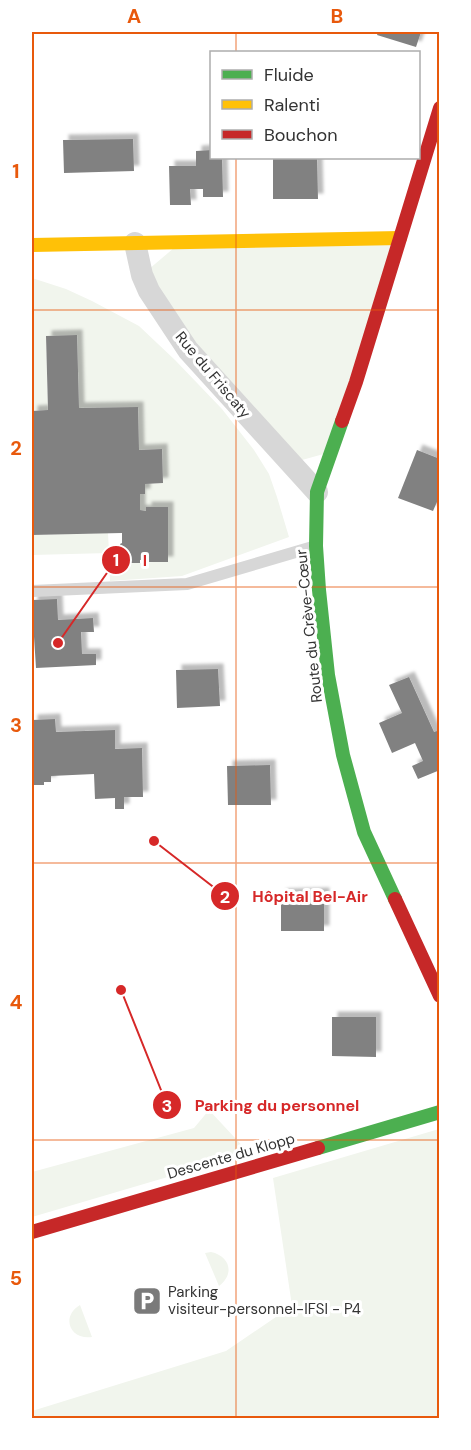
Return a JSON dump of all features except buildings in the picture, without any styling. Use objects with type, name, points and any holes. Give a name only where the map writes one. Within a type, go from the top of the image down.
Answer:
[{"type":"street","name":"Route du Crève-Cœur","points":[[440,108],[356,382],[317,492],[316,546],[328,675],[346,766],[364,832],[440,996]]},
{"type":"street","points":[[32,245],[400,238]]},
{"type":"street","name":"Rue du Friscaty","points":[[135,243],[142,275],[149,291],[188,350],[317,492]]},
{"type":"street","name":"Descente du Klopp","points":[[32,1232],[440,1112]]},
{"type":"lane","points":[[32,591],[187,584],[316,546]]},
{"type":"shaded area","points":[[400,238],[331,452],[291,463],[142,275],[181,242]]},
{"type":"shaded area","points":[[32,278],[66,289],[139,326],[175,360],[222,409],[254,450],[269,474],[289,537],[182,576],[110,581],[109,563],[168,561],[168,507],[147,507],[146,511],[140,510],[140,494],[145,494],[145,484],[163,483],[162,449],[139,450],[138,407],[79,408],[77,335],[46,337],[48,410],[32,411]]},
{"type":"shaded area","points":[[108,533],[109,553],[32,555],[32,535]]},
{"type":"shaded area","points":[[209,1110],[249,1153],[32,1217],[32,1172],[194,1128]]},
{"type":"shaded area","points":[[439,1129],[439,1418],[32,1418],[32,1411],[226,1351],[292,1306],[273,1178]]},
{"type":"shaded area","points":[[211,1252],[223,1257],[228,1266],[227,1276],[219,1286],[205,1253]]},
{"type":"shaded area","points":[[80,1305],[92,1337],[78,1335],[70,1326],[71,1315]]},
{"type":"traffic: fast","points":[[342,421],[317,492],[316,546],[328,675],[343,755],[364,832],[395,899]]},
{"type":"traffic: fast","points":[[318,1148],[440,1112]]},
{"type":"traffic: slow","points":[[32,245],[400,238]]},
{"type":"traffic: jam","points":[[342,421],[440,108]]},
{"type":"traffic: jam","points":[[395,899],[440,996]]},
{"type":"traffic: jam","points":[[32,1232],[318,1148]]},
{"type":"place","name":"I","points":[[58,643]]},
{"type":"place","name":"Hôpital Bel-Air","points":[[154,841]]},
{"type":"place","name":"Parking du personnel","points":[[121,990]]},
{"type":"place","name":"Parking visiteur-personnel-IFSI - P4","points":[[147,1301]]}]
